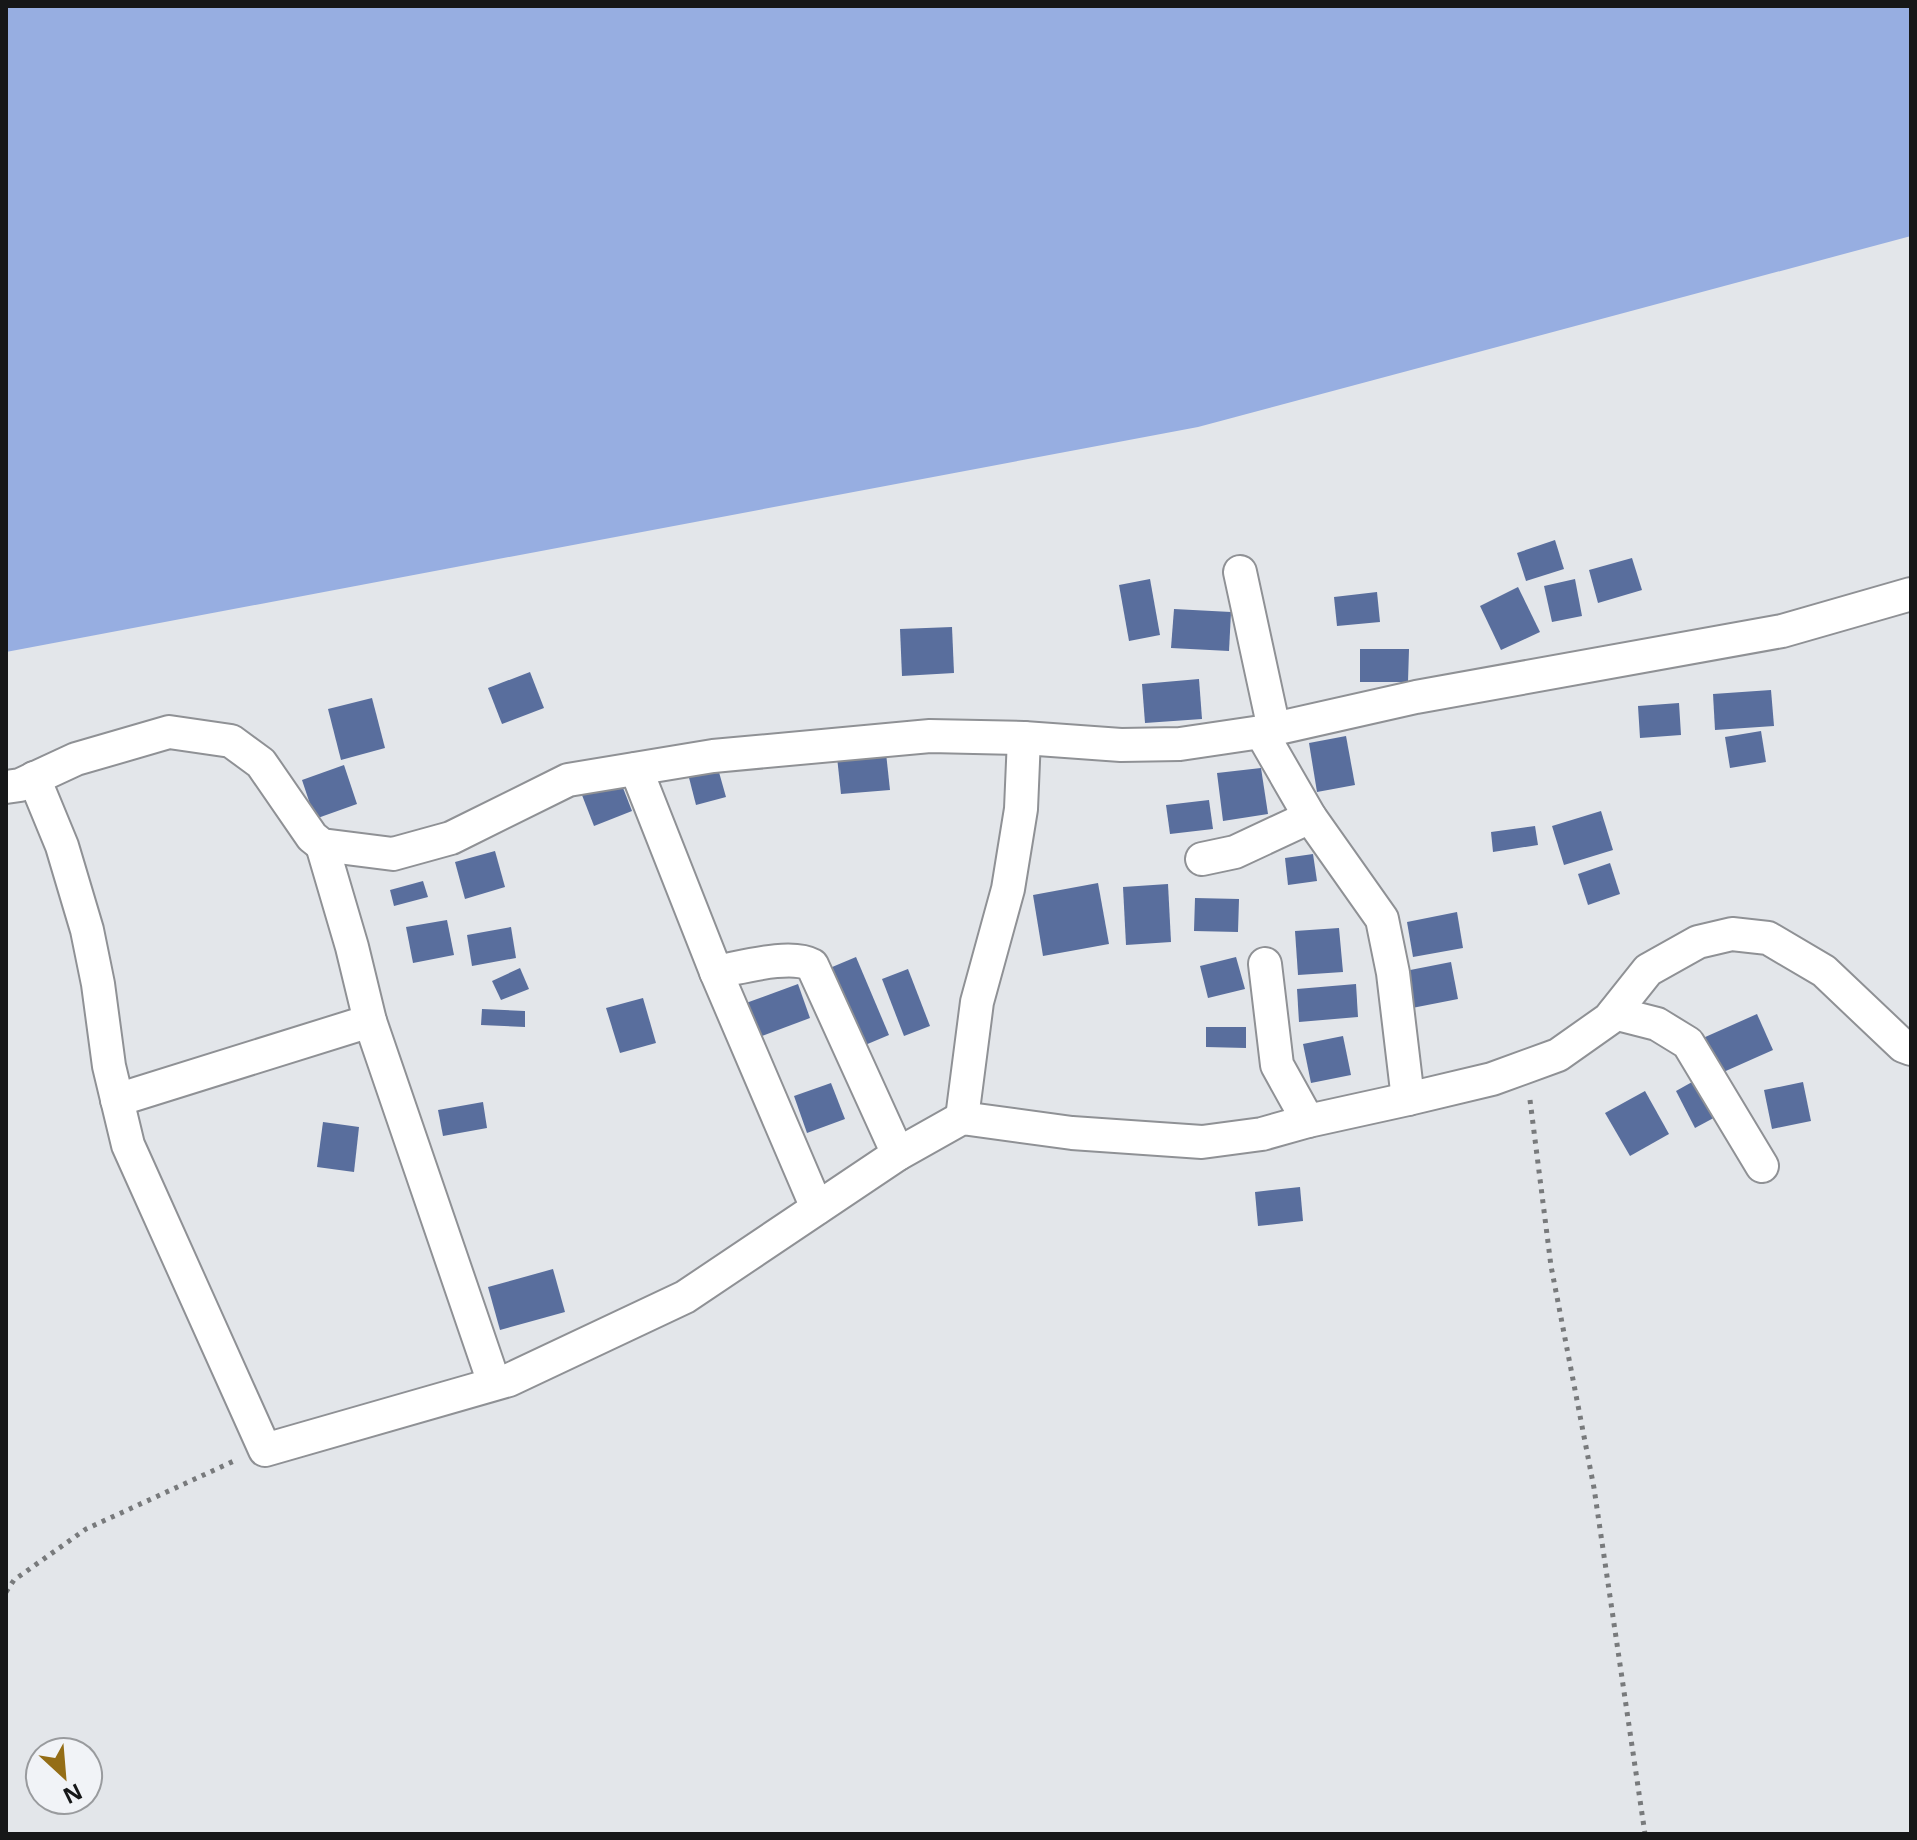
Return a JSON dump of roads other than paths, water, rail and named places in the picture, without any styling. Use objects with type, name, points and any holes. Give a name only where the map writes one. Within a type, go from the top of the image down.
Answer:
[{"type":"street","points":[[1240,572],[1268,730],[1310,817],[1382,919],[1393,973],[1408,1099]]},
{"type":"street","points":[[1900,596],[1782,631],[1416,697],[1268,730],[1166,744],[1121,745],[1024,738],[930,736],[713,756],[568,780],[516,808],[428,846],[393,854],[322,845],[312,837],[261,763],[231,741],[169,732],[76,759],[20,782],[62,846],[87,930],[109,1066],[128,1145],[265,1450],[522,1374],[685,1297],[898,1154],[962,1118],[1072,1133],[1202,1142],[1262,1134],[1492,1079],[1558,1055],[1609,1019],[1648,970],[1698,942],[1732,934],[1768,938],[1824,971],[1903,1046],[1911,1049]]},
{"type":"street","points":[[962,1118],[977,1002],[1008,889],[1021,809],[1024,738]]},
{"type":"street","points":[[636,769],[716,972],[817,1208]]},
{"type":"street","points":[[1202,859],[1235,852],[1310,817]]},
{"type":"street","points":[[322,845],[370,1021],[494,1383]]},
{"type":"street","points":[[716,972],[778,962],[805,961],[812,965],[898,1154]]},
{"type":"street","points":[[1265,964],[1277,1065],[1308,1121]]},
{"type":"street","points":[[1614,1013],[1657,1024],[1688,1043],[1762,1166]]},
{"type":"street","points":[[117,1100],[370,1021]]},
{"type":"water","points":[[6,6],[1911,6],[1911,236],[1198,427],[6,652]]}]
